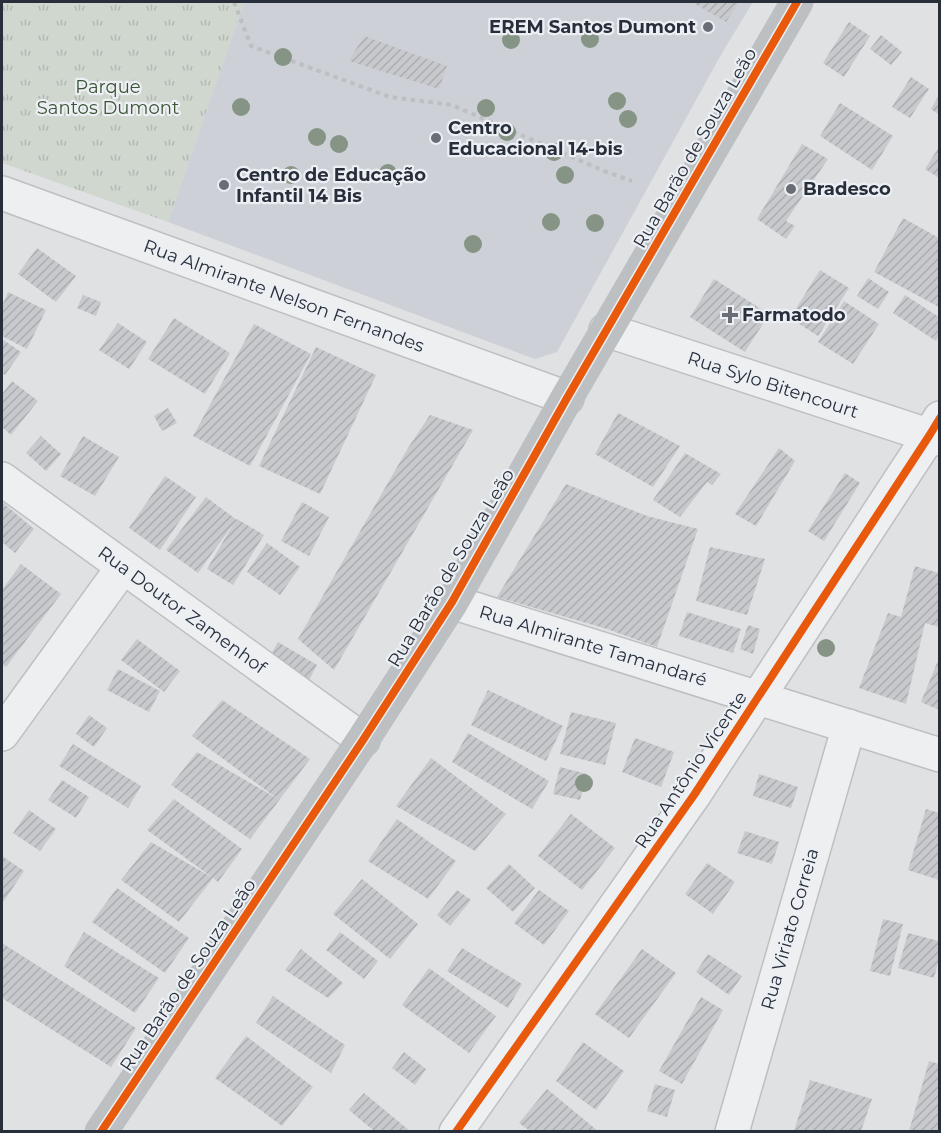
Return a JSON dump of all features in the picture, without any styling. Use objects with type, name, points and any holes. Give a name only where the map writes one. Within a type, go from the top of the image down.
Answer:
[{"type":"main road","name":"Rua Barão de Souza Leão","points":[[101,1131],[363,740],[452,602],[606,330],[797,2]]},
{"type":"street","name":"Rua Almirante Nelson Fernandes","points":[[2,193],[567,398]]},
{"type":"street","name":"Rua Sylo Bitencourt","points":[[606,330],[936,431]]},
{"type":"street","name":"Rua Antônio Vicente","points":[[456,1131],[694,795],[936,431]]},
{"type":"street","name":"Rua Doutor Zamenhof","points":[[2,479],[363,740]]},
{"type":"street","points":[[2,734],[123,567]]},
{"type":"street","name":"Rua Almirante Tamandaré","points":[[452,602],[939,755]]},
{"type":"street","name":"Rua Viriato Correia","points":[[732,1131],[849,726]]},
{"type":"path","points":[[234,2],[251,46],[390,98],[452,105],[632,181]]},
{"type":"shaded area","name":"Centro Educacional 14-bis","points":[[244,2],[753,2],[722,53],[557,352],[535,359],[168,222]]},
{"type":"green space","name":"Parque Santos Dumont","points":[[2,2],[244,2],[168,222],[2,163]]},
{"type":"building","points":[[696,2],[739,2],[726,22],[695,4]]},
{"type":"building","points":[[849,22],[870,36],[844,77],[823,63]]},
{"type":"building","points":[[881,35],[902,52],[891,65],[870,49]]},
{"type":"building","points":[[364,36],[447,66],[439,89],[349,61]]},
{"type":"building","points":[[911,77],[929,89],[910,118],[892,107]]},
{"type":"building","points":[[939,95],[939,115],[931,109]]},
{"type":"building","points":[[840,103],[893,136],[872,170],[820,136]]},
{"type":"building","name":"Bradesco","points":[[802,144],[828,159],[786,221],[795,226],[786,239],[757,219]]},
{"type":"building","points":[[939,147],[939,178],[925,169]]},
{"type":"building","points":[[903,218],[939,238],[939,307],[874,272]]},
{"type":"building","points":[[37,248],[76,276],[56,302],[18,274]]},
{"type":"building","points":[[820,270],[849,288],[818,336],[790,318]]},
{"type":"building","points":[[868,278],[889,292],[878,309],[857,296]]},
{"type":"building","name":"Farmatodo","points":[[714,279],[769,314],[745,352],[690,317]]},
{"type":"building","points":[[8,292],[46,310],[27,349],[2,336],[2,306]]},
{"type":"building","points":[[83,295],[101,302],[96,316],[77,308]]},
{"type":"building","points":[[905,295],[939,317],[939,336],[936,341],[893,313]]},
{"type":"building","points":[[844,301],[879,324],[853,364],[818,342]]},
{"type":"building","points":[[174,318],[230,353],[205,394],[148,359]]},
{"type":"building","points":[[118,323],[147,342],[129,369],[99,350]]},
{"type":"building","points":[[254,324],[311,354],[250,466],[193,436]]},
{"type":"building","points":[[2,339],[21,352],[5,375],[2,373]]},
{"type":"building","points":[[316,347],[376,375],[320,494],[259,466]]},
{"type":"building","points":[[12,381],[38,401],[11,435],[2,427],[2,394]]},
{"type":"building","points":[[168,408],[177,423],[162,431],[154,416]]},
{"type":"building","points":[[618,413],[680,446],[653,487],[595,454]]},
{"type":"building","points":[[430,415],[473,430],[334,670],[298,639],[408,448]]},
{"type":"building","points":[[41,436],[61,454],[46,471],[26,453]]},
{"type":"building","points":[[83,436],[119,457],[95,496],[60,476]]},
{"type":"building","points":[[779,448],[795,461],[756,526],[735,514]]},
{"type":"building","points":[[685,453],[721,474],[712,485],[707,482],[680,517],[653,500]]},
{"type":"building","points":[[845,473],[860,483],[824,541],[808,531]]},
{"type":"building","points":[[165,476],[196,497],[160,550],[129,528]]},
{"type":"building","points":[[566,484],[647,516],[698,529],[657,647],[607,629],[497,597]]},
{"type":"building","points":[[206,497],[237,520],[264,535],[233,585],[207,569],[234,523],[198,573],[166,550]]},
{"type":"building","points":[[2,502],[34,529],[15,553],[2,542]]},
{"type":"building","points":[[302,502],[329,517],[309,556],[281,541]]},
{"type":"building","points":[[267,543],[300,567],[280,595],[247,572]]},
{"type":"building","points":[[710,547],[765,559],[747,615],[696,601]]},
{"type":"building","points":[[21,564],[61,594],[6,667],[2,664],[2,590]]},
{"type":"building","points":[[915,566],[939,573],[939,627],[925,623],[906,704],[859,688],[888,613],[901,617]]},
{"type":"building","points":[[687,612],[741,629],[733,653],[679,636]]},
{"type":"building","points":[[748,625],[760,629],[753,654],[740,649]]},
{"type":"building","points":[[137,639],[180,671],[164,692],[121,660]]},
{"type":"building","points":[[278,642],[317,665],[307,684],[267,661]]},
{"type":"building","points":[[939,658],[939,710],[921,702]]},
{"type":"building","points":[[118,669],[160,691],[149,712],[107,690]]},
{"type":"building","points":[[488,690],[563,726],[546,761],[471,725]]},
{"type":"building","points":[[222,700],[310,759],[250,839],[171,785],[197,752],[278,799],[192,736]]},
{"type":"building","points":[[571,712],[616,723],[605,765],[560,754]]},
{"type":"building","points":[[89,715],[107,728],[94,747],[76,734]]},
{"type":"building","points":[[468,733],[549,781],[532,809],[452,762]]},
{"type":"building","points":[[635,738],[674,752],[661,787],[622,772]]},
{"type":"building","points":[[73,744],[141,786],[128,808],[59,766]]},
{"type":"building","points":[[431,758],[506,814],[475,851],[396,806]]},
{"type":"building","points":[[560,767],[587,774],[580,800],[553,794]]},
{"type":"building","points":[[759,774],[798,787],[791,808],[753,796]]},
{"type":"building","points":[[62,780],[89,797],[76,818],[48,800]]},
{"type":"building","points":[[174,799],[242,849],[218,882],[147,830]]},
{"type":"building","points":[[926,809],[939,813],[939,880],[908,870]]},
{"type":"building","points":[[29,810],[56,829],[40,851],[13,833]]},
{"type":"building","points":[[571,814],[615,848],[582,890],[538,856]]},
{"type":"building","points":[[397,819],[456,861],[428,899],[368,861]]},
{"type":"building","points":[[745,831],[779,842],[772,864],[737,853]]},
{"type":"building","points":[[151,842],[213,878],[179,922],[121,880]]},
{"type":"building","points":[[2,856],[24,871],[2,904]]},
{"type":"building","points":[[707,863],[735,882],[713,914],[685,894]]},
{"type":"building","points":[[509,864],[535,888],[513,912],[486,888]]},
{"type":"building","points":[[362,879],[418,924],[390,959],[333,914]]},
{"type":"building","points":[[117,888],[189,938],[165,973],[92,922]]},
{"type":"building","points":[[457,890],[471,900],[450,926],[437,915]]},
{"type":"building","points":[[539,890],[569,911],[544,945],[514,923]]},
{"type":"building","points":[[883,919],[903,924],[890,976],[870,971]]},
{"type":"building","points":[[84,932],[159,978],[135,1013],[64,966]]},
{"type":"building","points":[[340,932],[378,961],[364,979],[326,950]]},
{"type":"building","points":[[908,933],[939,941],[939,959],[934,978],[898,968]]},
{"type":"building","points":[[2,943],[136,1028],[111,1067],[2,998]]},
{"type":"building","points":[[462,948],[522,984],[508,1008],[447,971]]},
{"type":"building","points":[[301,949],[343,983],[328,998],[285,970]]},
{"type":"building","points":[[642,949],[676,973],[629,1038],[595,1014]]},
{"type":"building","points":[[708,954],[742,976],[729,995],[696,972]]},
{"type":"building","points":[[429,968],[496,1016],[469,1053],[402,1005]]},
{"type":"building","points":[[273,996],[345,1045],[331,1073],[256,1023]]},
{"type":"building","points":[[701,997],[723,1010],[682,1084],[659,1071]]},
{"type":"building","points":[[246,1036],[313,1087],[282,1126],[215,1078]]},
{"type":"building","points":[[583,1042],[624,1071],[596,1110],[556,1081]]},
{"type":"building","points":[[404,1052],[426,1069],[415,1085],[392,1068]]},
{"type":"building","points":[[929,1061],[939,1064],[939,1131],[909,1131]]},
{"type":"building","points":[[810,1080],[872,1099],[861,1131],[794,1131]]},
{"type":"building","points":[[655,1084],[675,1090],[667,1117],[647,1111]]},
{"type":"building","points":[[547,1089],[598,1131],[530,1131],[519,1123]]},
{"type":"building","points":[[364,1093],[410,1131],[374,1131],[349,1110]]},
{"type":"cycle path","points":[[101,1132],[363,740],[452,602],[567,398],[797,2]]},
{"type":"cycle path","points":[[456,1132],[694,795],[940,418]]},
{"type":"place","name":"EREM Santos Dumont","points":[[708,27]]},
{"type":"place","name":"Centro Educacional 14-bis","points":[[436,138]]},
{"type":"place","name":"Centro de Educação Infantil 14 Bis","points":[[224,185]]},
{"type":"place","name":"Bradesco","points":[[791,189]]},
{"type":"place","name":"Farmatodo","points":[[730,315]]}]
